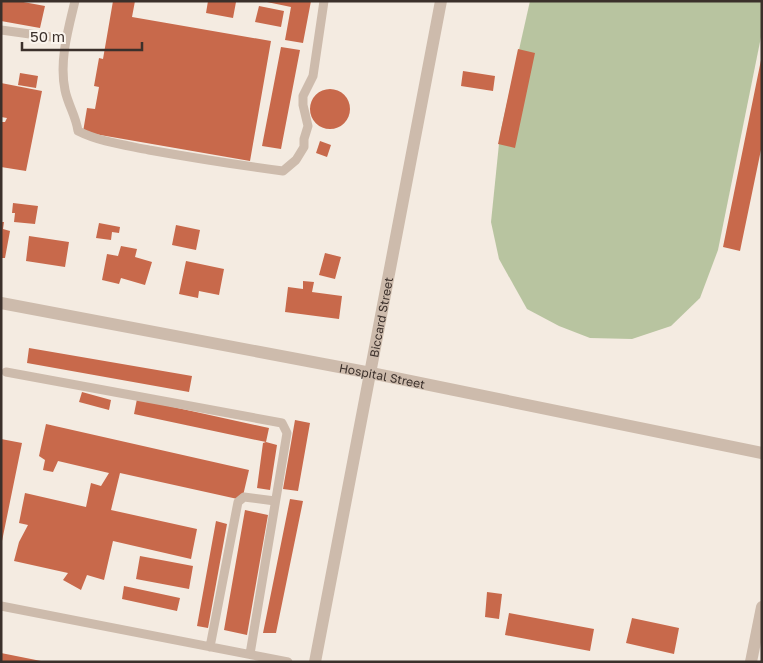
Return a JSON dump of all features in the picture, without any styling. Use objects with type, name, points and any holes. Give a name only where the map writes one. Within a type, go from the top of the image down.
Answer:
[{"type":"street","name":"Biccard Street","points":[[315,662],[441,1]]},
{"type":"street","name":"Hospital Street","points":[[1,303],[371,374],[762,453]]},
{"type":"street","points":[[751,662],[762,607]]},
{"type":"lane","points":[[76,1],[66,39],[63,71],[65,91],[76,118],[78,131],[90,137],[108,142],[204,160],[283,171],[296,160],[304,147],[308,126],[303,96],[313,76],[324,1]]},
{"type":"lane","points":[[1,30],[66,39]]},
{"type":"lane","points":[[6,372],[282,423],[287,433],[250,654]]},
{"type":"lane","points":[[210,646],[238,502],[244,497],[276,501]]},
{"type":"lane","points":[[1,606],[288,662]]},
{"type":"green space","points":[[530,1],[762,1],[762,32],[718,250],[700,298],[671,326],[632,339],[590,338],[559,326],[527,309],[499,259],[491,222],[500,134]]},
{"type":"building","points":[[1,1],[18,1],[45,6],[40,28],[1,21]]},
{"type":"building","points":[[113,1],[135,1],[132,17],[271,41],[250,161],[83,132],[87,108],[95,109],[99,87],[94,86],[99,58],[103,59]]},
{"type":"building","points":[[208,1],[236,2],[233,18],[206,13]]},
{"type":"building","points":[[262,1],[311,1],[303,43],[285,40],[291,7]]},
{"type":"building","points":[[259,6],[284,11],[281,27],[255,22]]},
{"type":"building","points":[[281,47],[300,50],[281,149],[262,146]]},
{"type":"building","points":[[518,49],[535,53],[515,148],[498,144]]},
{"type":"building","points":[[761,60],[762,145],[740,251],[723,247]]},
{"type":"building","points":[[463,71],[495,76],[493,91],[461,86]]},
{"type":"building","points":[[20,73],[38,76],[36,88],[18,85]]},
{"type":"building","points":[[1,83],[42,91],[26,171],[1,167],[1,122],[5,122],[7,118],[1,117]]},
{"type":"building","points":[[330,89],[344,95],[350,109],[344,123],[330,129],[316,123],[310,109],[316,95]]},
{"type":"building","points":[[320,141],[331,145],[327,157],[316,153]]},
{"type":"building","points":[[13,203],[38,206],[35,224],[14,222],[15,213],[12,213]]},
{"type":"building","points":[[1,222],[4,222],[3,229],[10,231],[5,258],[1,258]]},
{"type":"building","points":[[99,223],[120,227],[119,233],[112,232],[111,240],[96,238]]},
{"type":"building","points":[[176,225],[200,230],[196,250],[172,245]]},
{"type":"building","points":[[29,236],[69,242],[65,267],[26,261]]},
{"type":"building","points":[[121,246],[137,249],[135,257],[152,262],[145,285],[121,278],[119,284],[102,280],[107,254],[118,256]]},
{"type":"building","points":[[325,253],[341,257],[335,279],[319,275]]},
{"type":"building","points":[[186,261],[224,269],[219,295],[199,291],[198,298],[179,294]]},
{"type":"building","points":[[303,281],[314,282],[312,292],[342,296],[339,319],[285,312],[288,287],[303,289]]},
{"type":"building","points":[[29,348],[192,376],[189,392],[27,363]]},
{"type":"building","points":[[82,392],[111,400],[109,410],[79,402]]},
{"type":"building","points":[[137,399],[269,428],[266,442],[134,414]]},
{"type":"building","points":[[295,420],[310,423],[298,491],[283,489]]},
{"type":"building","points":[[46,424],[249,470],[242,500],[120,473],[111,510],[197,529],[191,559],[113,541],[104,580],[87,575],[81,590],[63,580],[68,573],[14,561],[19,542],[28,525],[19,523],[25,493],[86,507],[91,483],[101,486],[109,473],[58,461],[53,472],[43,470],[45,460],[39,456]]},
{"type":"building","points":[[1,439],[22,443],[2,541],[1,541]]},
{"type":"building","points":[[263,443],[277,445],[270,490],[257,488]]},
{"type":"building","points":[[290,499],[303,501],[276,633],[263,633]]},
{"type":"building","points":[[245,510],[268,515],[247,635],[224,630]]},
{"type":"building","points":[[216,521],[227,524],[208,628],[197,626]]},
{"type":"building","points":[[140,556],[193,566],[189,589],[136,579]]},
{"type":"building","points":[[124,586],[180,598],[177,611],[122,599]]},
{"type":"building","points":[[487,592],[502,594],[499,619],[485,617]]},
{"type":"building","points":[[509,613],[594,629],[590,651],[505,635]]},
{"type":"building","points":[[632,618],[679,628],[674,654],[626,643]]},
{"type":"building","points":[[1,653],[41,661],[41,662],[1,662]]}]
